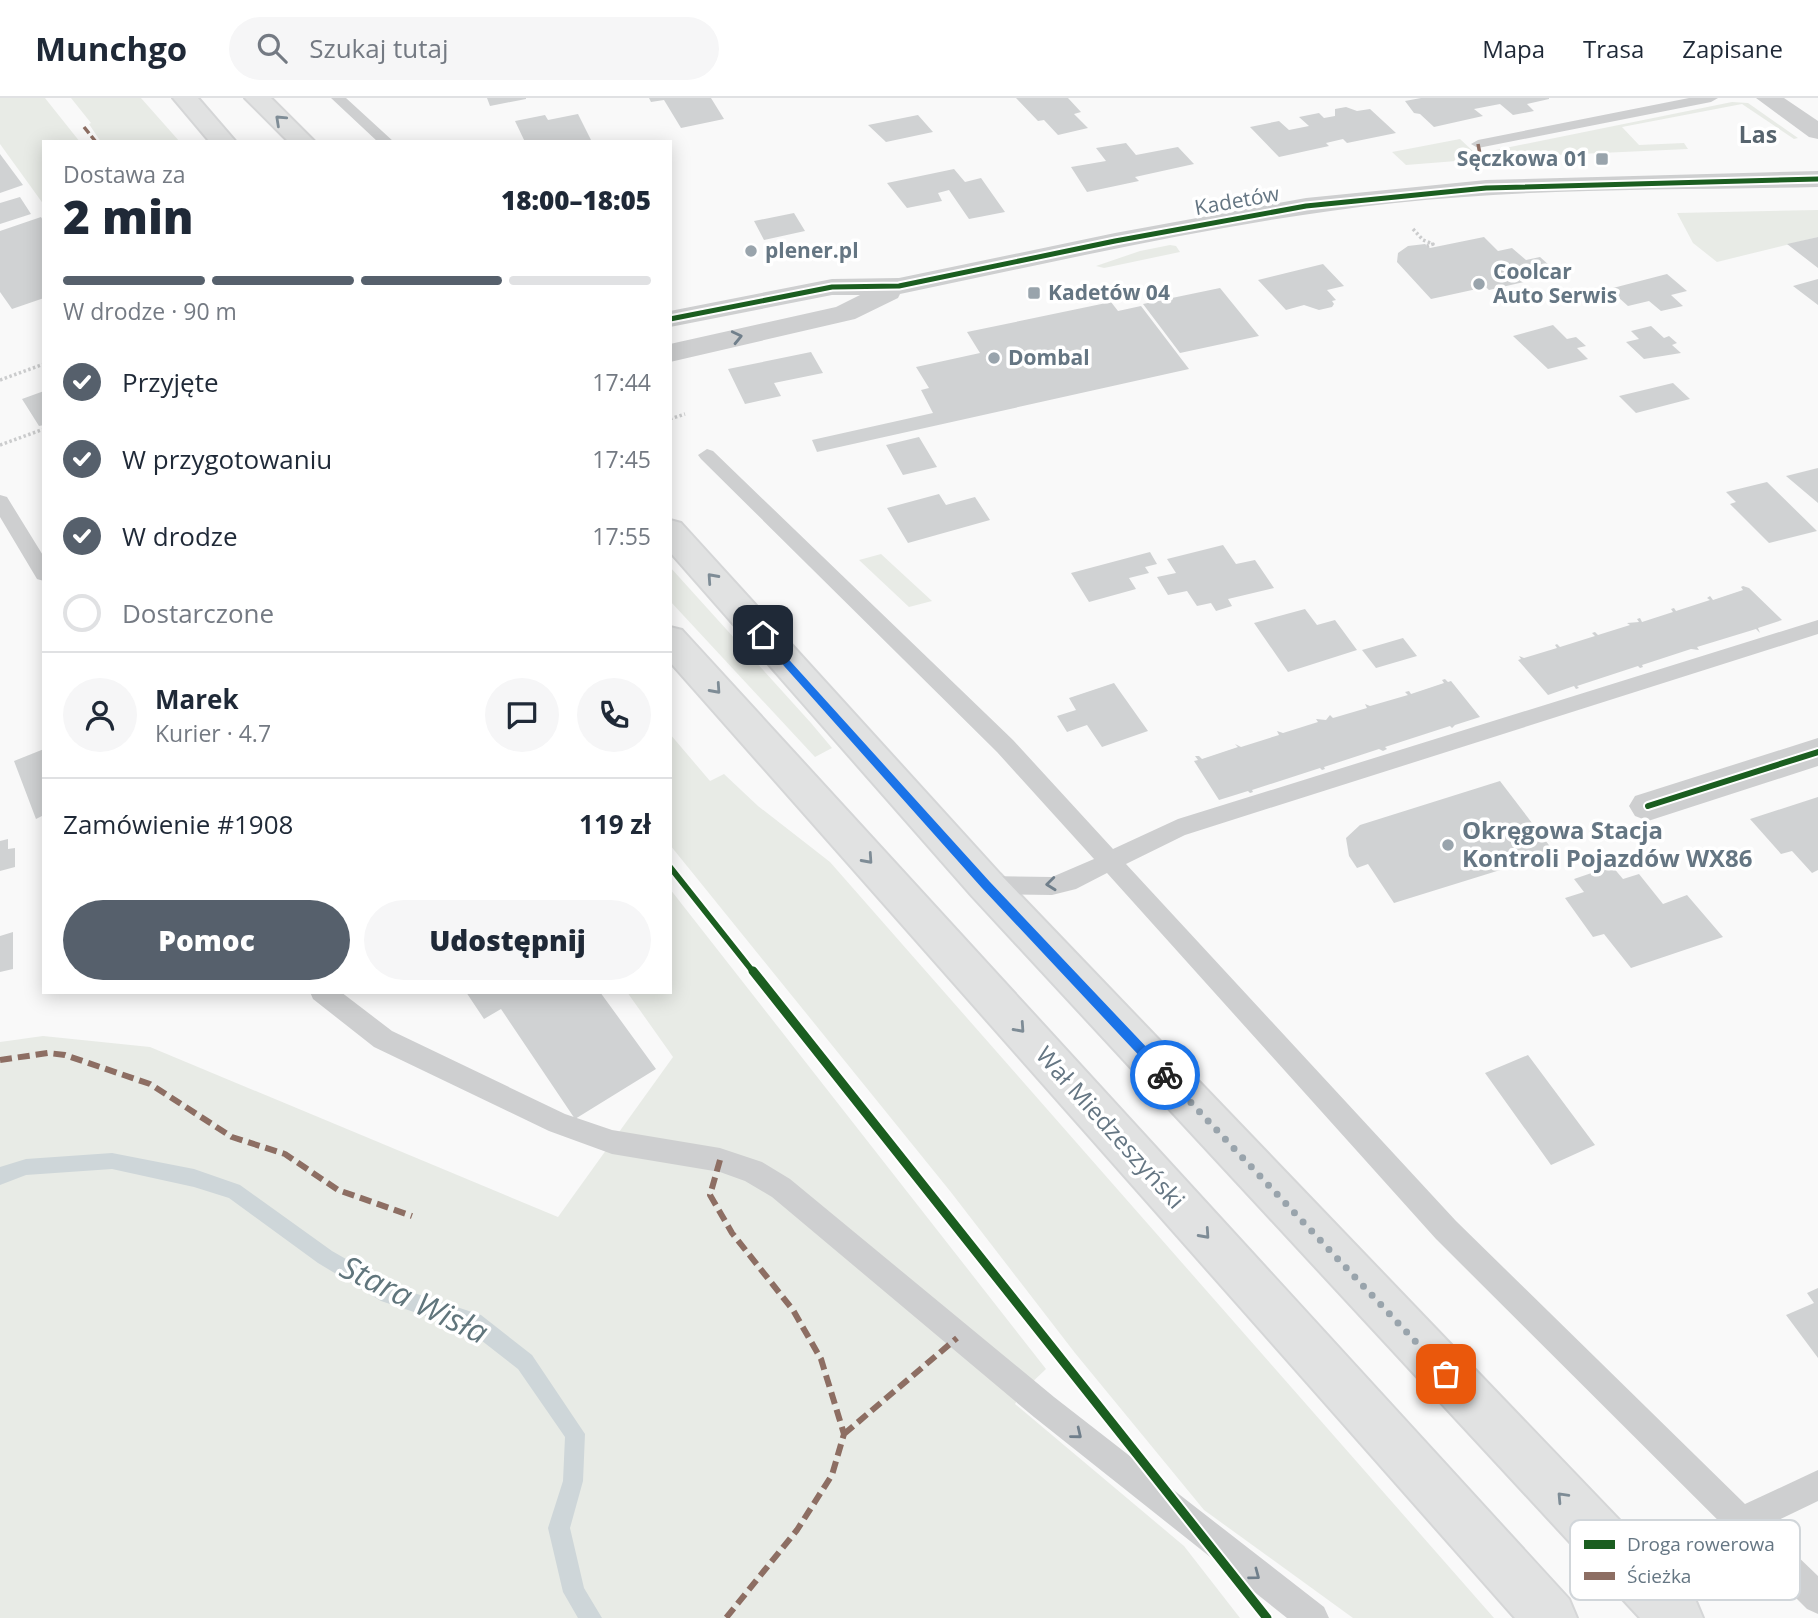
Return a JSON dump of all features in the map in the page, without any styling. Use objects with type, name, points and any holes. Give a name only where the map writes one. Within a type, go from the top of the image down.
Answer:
[{"type":"main road","points":[[185,98],[222,140]]},
{"type":"main road","points":[[257,98],[301,140]]},
{"type":"main road","points":[[672,533],[986,885],[1584,1520]]},
{"type":"main road","name":"Wał Miedzeszyński","points":[[672,641],[1550,1618]]},
{"type":"main road","points":[[1659,1600],[1676,1618]]},
{"type":"street","points":[[1768,98],[1818,132]]},
{"type":"street","name":"Kadetów","points":[[672,319],[832,287],[900,286],[1115,241],[1306,206],[1486,188],[1818,179]]},
{"type":"street","name":"Kadetów","points":[[672,353],[845,313],[900,286]]},
{"type":"street","points":[[1648,806],[1818,752]]},
{"type":"lane","points":[[338,98],[385,140]]},
{"type":"lane","points":[[1478,145],[1711,98]]},
{"type":"lane","points":[[707,455],[1005,746],[1446,1230],[1739,1520]]},
{"type":"lane","points":[[0,501],[42,571]]},
{"type":"lane","points":[[986,885],[1052,886],[1079,878],[1178,828],[1818,627]]},
{"type":"lane","points":[[325,994],[383,1039],[558,1123],[612,1142],[720,1160],[753,1171],[781,1188],[1023,1391],[1199,1532],[1313,1618]]},
{"type":"lane","points":[[1745,1520],[1818,1485]]},
{"type":"lane","points":[[1800,1580],[1818,1598]]},
{"type":"path","points":[[1413,228],[1423,240],[1433,244],[1427,246]]},
{"type":"path","points":[[0,380],[42,365]]},
{"type":"path","points":[[672,418],[685,414]]},
{"type":"path","points":[[0,445],[42,430]]},
{"type":"shaded area","points":[[0,98],[45,98],[78,140],[42,140],[42,202],[0,144]]},
{"type":"shaded area","points":[[71,98],[141,98],[178,140],[100,140],[89,124],[91,123]]},
{"type":"shaded area","points":[[1732,102],[1748,103],[1798,138],[1794,139],[1742,104],[1622,127],[1639,145],[1684,143],[1688,149],[1406,165],[1392,152],[1460,139],[1476,154]]},
{"type":"shaded area","points":[[1818,210],[1818,237],[1717,262],[1693,243],[1677,213]]},
{"type":"shaded area","points":[[1176,246],[1180,252],[1104,268],[1096,266],[1140,251]]},
{"type":"shaded area","points":[[881,554],[932,601],[909,607],[859,560]]},
{"type":"shaded area","points":[[672,569],[832,748],[815,757],[672,603]]},
{"type":"shaded area","points":[[672,736],[710,781],[724,774],[758,806],[830,862],[1494,1618],[1353,1618],[1204,1510],[1075,1353],[950,1191],[672,847]]},
{"type":"shaded area","points":[[672,892],[1046,1369],[1023,1391],[1015,1404],[1184,1546],[1240,1618],[0,1618],[0,1042],[43,1036],[150,1047],[558,1217],[673,1057],[628,994],[672,994]]},
{"type":"building","points":[[487,98],[526,98],[526,99],[490,106]]},
{"type":"building","points":[[649,98],[711,98],[724,119],[681,128],[664,100],[651,102]]},
{"type":"building","points":[[1016,98],[1068,98],[1081,112],[1074,114],[1088,128],[1058,135],[1044,120],[1038,121]]},
{"type":"building","points":[[1421,98],[1549,99],[1527,104],[1534,111],[1513,115],[1500,104],[1474,109],[1483,116],[1434,127],[1420,114],[1414,113],[1405,101]]},
{"type":"building","points":[[1346,107],[1357,111],[1370,109],[1396,133],[1347,143],[1343,139],[1326,143],[1329,146],[1279,157],[1250,127],[1279,121],[1289,130],[1309,126],[1299,117],[1319,113],[1324,118],[1335,116],[1335,109]]},
{"type":"building","points":[[578,114],[591,140],[524,140],[515,121],[545,115],[548,120]]},
{"type":"building","points":[[918,115],[933,132],[886,142],[868,125]]},
{"type":"building","points":[[1126,143],[1136,155],[1178,147],[1194,164],[1135,177],[1139,181],[1087,192],[1071,167],[1106,161],[1096,148]]},
{"type":"building","points":[[0,154],[23,185],[0,193]]},
{"type":"building","points":[[954,169],[965,182],[981,178],[1005,212],[969,219],[949,190],[938,193],[942,201],[907,208],[887,183]]},
{"type":"building","points":[[20,197],[31,214],[0,224],[0,203]]},
{"type":"building","points":[[794,213],[805,231],[764,240],[754,221]]},
{"type":"building","points":[[41,217],[42,299],[12,309],[0,292],[0,231]]},
{"type":"building","points":[[1484,237],[1498,251],[1512,248],[1526,260],[1540,257],[1559,274],[1489,290],[1486,287],[1431,299],[1397,262],[1398,253],[1408,246],[1425,244],[1430,248]]},
{"type":"building","points":[[1818,237],[1818,268],[1787,244]]},
{"type":"building","points":[[1323,264],[1344,286],[1327,290],[1336,300],[1332,301],[1332,307],[1319,310],[1304,305],[1286,310],[1258,280]]},
{"type":"building","points":[[1667,274],[1687,291],[1671,295],[1683,306],[1661,311],[1649,301],[1628,306],[1609,289]]},
{"type":"building","points":[[1818,279],[1818,305],[1793,286]]},
{"type":"building","points":[[1220,288],[1259,336],[1180,353],[1143,304]]},
{"type":"building","points":[[1111,302],[1118,311],[1141,306],[1189,369],[817,452],[812,440],[933,413],[921,390],[929,388],[916,367],[980,353],[967,332]]},
{"type":"building","points":[[1553,325],[1567,339],[1576,337],[1586,346],[1577,348],[1588,359],[1548,369],[1513,336]]},
{"type":"building","points":[[1651,326],[1664,338],[1669,336],[1677,343],[1672,345],[1681,353],[1644,359],[1626,342],[1639,339],[1631,331]]},
{"type":"building","points":[[811,352],[823,373],[774,383],[781,396],[745,404],[728,369]]},
{"type":"building","points":[[1673,383],[1690,399],[1636,413],[1619,396]]},
{"type":"building","points":[[42,392],[42,425],[39,426],[22,399]]},
{"type":"building","points":[[919,437],[937,467],[903,475],[886,445]]},
{"type":"building","points":[[1818,468],[1818,503],[1786,476]]},
{"type":"building","points":[[1767,482],[1817,531],[1769,543],[1730,504],[1736,502],[1726,492]]},
{"type":"building","points":[[939,494],[946,505],[975,497],[990,520],[908,543],[887,508]]},
{"type":"building","points":[[1223,545],[1236,564],[1255,560],[1274,588],[1228,599],[1232,606],[1216,611],[1211,603],[1197,606],[1187,591],[1168,595],[1157,577],[1176,573],[1167,559]]},
{"type":"building","points":[[1150,552],[1157,564],[1145,567],[1149,573],[1129,578],[1136,589],[1089,602],[1071,573]]},
{"type":"building","points":[[1743,586],[1749,588],[1782,620],[1758,628],[1760,633],[1756,629],[1697,647],[1699,650],[1691,649],[1642,665],[1640,668],[1638,666],[1577,686],[1579,688],[1576,689],[1574,686],[1548,695],[1518,660],[1521,659],[1519,656],[1524,658],[1557,648],[1557,644],[1560,647],[1595,636],[1592,633],[1595,632],[1598,635],[1630,625],[1627,623],[1639,622],[1637,619],[1640,618],[1642,622],[1673,612],[1671,609],[1674,608],[1676,611],[1710,600],[1707,598],[1710,596],[1713,600],[1743,590]]},
{"type":"building","points":[[1305,609],[1317,625],[1335,620],[1357,650],[1288,672],[1254,623]]},
{"type":"building","points":[[1403,638],[1417,656],[1376,668],[1362,650]]},
{"type":"building","points":[[1442,680],[1451,681],[1480,717],[1385,747],[1387,749],[1383,751],[1379,749],[1324,767],[1322,770],[1320,768],[1252,790],[1250,793],[1248,791],[1219,800],[1194,761],[1198,760],[1195,756],[1202,759],[1238,747],[1235,744],[1241,747],[1279,735],[1277,731],[1283,733],[1318,722],[1316,719],[1326,720],[1330,715],[1333,718],[1367,708],[1365,704],[1370,706],[1408,695],[1405,692],[1409,691],[1411,694],[1444,683]]},
{"type":"building","points":[[1114,683],[1148,731],[1102,747],[1087,725],[1067,732],[1057,716],[1076,710],[1069,698]]},
{"type":"building","points":[[42,750],[42,816],[36,819],[14,761]]},
{"type":"building","name":"Okręgowa Stacja Kontroli Pojazdów WX86","points":[[1500,781],[1555,853],[1394,903],[1368,864],[1357,868],[1349,856],[1346,838],[1360,825]]},
{"type":"building","points":[[1818,797],[1818,870],[1812,873],[1792,851],[1781,854],[1750,819]]},
{"type":"building","points":[[8,839],[8,849],[15,848],[15,867],[0,871],[0,841]]},
{"type":"building","points":[[1612,866],[1623,879],[1639,874],[1663,904],[1687,895],[1723,937],[1631,968],[1604,934],[1593,937],[1565,898],[1584,892],[1574,879]]},
{"type":"building","points":[[13,932],[13,969],[0,972],[0,936]]},
{"type":"building","points":[[467,994],[601,994],[656,1069],[575,1119],[501,1009],[484,1019]]},
{"type":"building","points":[[1528,1055],[1595,1145],[1551,1165],[1485,1073]]},
{"type":"building","points":[[1818,1288],[1818,1358],[1786,1315],[1814,1303],[1807,1293]]},
{"type":"waterway","name":"Stara Wisła","points":[[0,1176],[26,1167],[112,1161],[194,1178],[234,1191],[325,1257],[388,1294],[474,1322],[525,1362],[575,1434],[573,1481],[559,1528],[574,1592],[591,1618]]},
{"type":"marked path","points":[[84,127],[94,140]]},
{"type":"marked path","points":[[1478,144],[1482,164]]},
{"type":"marked path","points":[[0,1060],[48,1053],[65,1055],[150,1084],[232,1137],[285,1154],[338,1190],[412,1216]]},
{"type":"marked path","points":[[720,1160],[710,1195],[732,1233],[793,1310],[821,1359],[844,1434],[832,1475],[797,1530],[726,1618]]},
{"type":"marked path","points":[[844,1434],[957,1338]]},
{"type":"cycle path","points":[[672,319],[832,287],[899,286],[1115,241],[1306,206],[1486,188],[1818,179]]},
{"type":"cycle path","points":[[1648,806],[1818,752]]},
{"type":"cycle path","points":[[672,870],[1267,1618]]},
{"type":"way so far","points":[[1165,1075],[1446,1374]]},
{"type":"place","name":"Sęczkowa 01","points":[[1602,159]]},
{"type":"place","name":"plener.pl","points":[[751,251]]},
{"type":"place","name":"Coolcar Auto Serwis","points":[[1479,284]]},
{"type":"place","name":"Kadetów 04","points":[[1034,293]]},
{"type":"place","name":"Dombal","points":[[994,358]]},
{"type":"place","name":"Okręgowa Stacja Kontroli Pojazdów WX86","points":[[1448,845]]},
{"type":"district","name":"Las","points":[[1758,135]]},
{"type":"route","points":[[763,635],[986,885],[1165,1075]]}]
